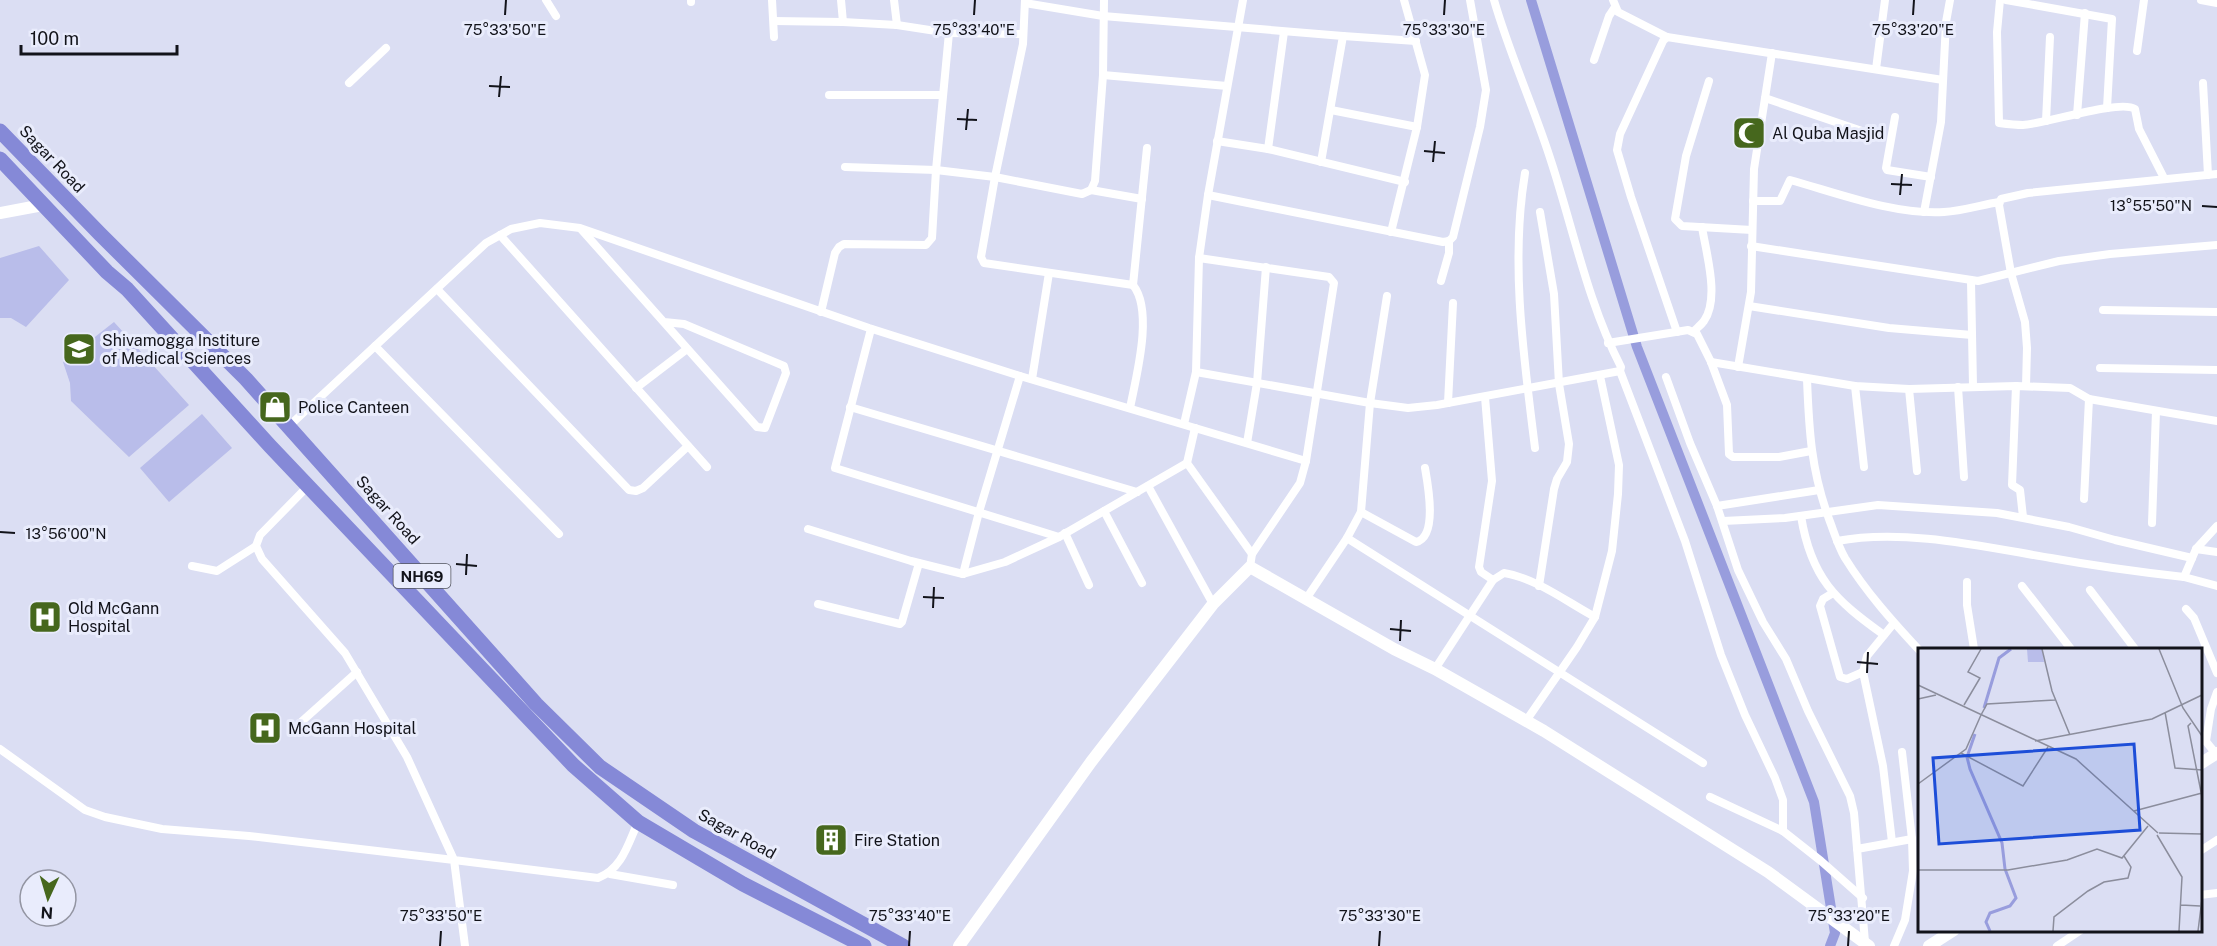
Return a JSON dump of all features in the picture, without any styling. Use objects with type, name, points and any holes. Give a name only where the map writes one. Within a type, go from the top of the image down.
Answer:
[{"type":"highway","name":"Sagar Road","points":[[0,131],[246,379],[536,704],[600,767],[694,831],[903,946]]},
{"type":"highway","name":"NH69","points":[[0,159],[106,272],[127,289],[201,371],[573,765],[638,822],[743,884],[864,946]]},
{"type":"street","points":[[546,0],[556,16]]},
{"type":"street","points":[[772,0],[774,37]]},
{"type":"street","points":[[841,0],[843,22]]},
{"type":"street","points":[[894,0],[897,25]]},
{"type":"street","points":[[1091,190],[1095,181],[1103,75],[1104,0]]},
{"type":"street","points":[[1184,424],[1196,372],[1199,258],[1217,141],[1243,0]]},
{"type":"street","points":[[1391,232],[1418,127],[1425,75],[1404,0]]},
{"type":"street","points":[[1208,195],[1443,242],[1449,241],[1453,237],[1480,127],[1486,90],[1470,0]]},
{"type":"street","points":[[1494,0],[1501,26],[1552,163],[1573,239],[1608,344],[1621,368],[1620,371],[1685,541],[1721,655],[1783,800],[1783,831]]},
{"type":"street","points":[[1876,69],[1884,0]]},
{"type":"street","points":[[1924,212],[1941,122],[1946,22],[1950,0]]},
{"type":"street","points":[[2000,0],[1997,32],[1999,123],[2024,125],[2125,105],[2135,109],[2139,129],[2164,178]]},
{"type":"street","points":[[2011,0],[2109,17],[2113,22],[2107,108]]},
{"type":"street","points":[[2137,51],[2144,0]]},
{"type":"street","points":[[2200,0],[2217,3]]},
{"type":"street","points":[[1133,285],[982,261],[995,177],[1023,34],[1025,2],[1103,16],[1416,41]]},
{"type":"street","points":[[1614,3],[1618,12],[1667,37],[1943,80]]},
{"type":"street","points":[[1594,60],[1614,3]]},
{"type":"street","points":[[2077,115],[2085,13]]},
{"type":"street","points":[[774,21],[897,25],[949,33],[1023,34]]},
{"type":"street","points":[[1268,149],[1284,32]]},
{"type":"street","points":[[821,312],[835,253],[839,247],[844,244],[926,245],[932,238],[942,95],[949,33]]},
{"type":"street","points":[[1321,162],[1343,36]]},
{"type":"street","points":[[1667,37],[1663,41],[1620,134],[1617,150],[1630,197],[1677,332]]},
{"type":"street","points":[[2046,121],[2050,37]]},
{"type":"street","points":[[348,83],[386,48]]},
{"type":"street","points":[[1738,367],[1749,306],[1754,169],[1772,53]]},
{"type":"street","points":[[1103,75],[1227,86]]},
{"type":"street","points":[[1709,81],[1686,156],[1675,219],[1682,226],[1752,230]]},
{"type":"street","points":[[1753,201],[1780,201],[1790,180],[1882,205],[1924,212],[1944,212],[1999,202],[2001,199],[2028,193],[2212,175],[2203,83]]},
{"type":"street","points":[[829,96],[942,95]]},
{"type":"street","points":[[1765,98],[1862,131]]},
{"type":"street","points":[[1331,110],[1418,127]]},
{"type":"street","points":[[1895,117],[1887,170],[1931,177]]},
{"type":"street","points":[[1217,141],[1268,149],[1405,182]]},
{"type":"street","points":[[1130,408],[1143,320],[1141,299],[1133,285],[1147,148]]},
{"type":"street","points":[[844,167],[936,170],[995,177],[1082,194],[1091,190],[1142,199]]},
{"type":"street","points":[[1525,173],[1520,217],[1520,296],[1522,353],[1534,448]]},
{"type":"street","points":[[1999,202],[2011,273],[2025,322],[2026,386]]},
{"type":"street","points":[[0,213],[43,205]]},
{"type":"street","points":[[1539,586],[1554,489],[1569,453],[1559,384],[1554,294],[1540,212]]},
{"type":"street","points":[[289,426],[486,243],[511,229],[540,223],[580,228],[871,329],[1306,461]]},
{"type":"street","points":[[1694,332],[1704,321],[1711,299],[1711,280],[1702,227]]},
{"type":"street","points":[[580,228],[757,427],[765,428],[786,373],[784,366],[684,324],[664,322]]},
{"type":"street","points":[[500,236],[707,467]]},
{"type":"street","points":[[1441,281],[1449,253],[1449,241]]},
{"type":"street","points":[[1751,246],[1971,281],[2001,277],[2059,261],[2110,254],[2217,245]]},
{"type":"street","points":[[959,946],[1091,762],[1213,604],[1250,567],[1252,554],[1300,483],[1306,461],[1334,283],[1329,277],[1199,258]]},
{"type":"street","points":[[1247,443],[1257,382],[1266,267]]},
{"type":"street","points":[[1032,379],[1049,273]]},
{"type":"street","points":[[1971,281],[1973,386]]},
{"type":"street","points":[[437,289],[629,490],[636,491],[643,488],[688,446]]},
{"type":"street","points":[[1306,599],[1347,538],[1361,512],[1370,403],[1387,296]]},
{"type":"street","points":[[1448,403],[1453,303]]},
{"type":"street","points":[[1749,306],[1889,328],[1972,335]]},
{"type":"street","points":[[2103,310],[2217,312]]},
{"type":"street","points":[[871,329],[835,466],[837,470],[1062,535],[1089,585]]},
{"type":"street","points":[[1608,344],[1677,332],[1694,332],[1711,362],[1727,405],[1729,454],[1733,457],[1779,457],[1811,451]]},
{"type":"street","points":[[375,346],[559,534]]},
{"type":"street","points":[[636,388],[687,349]]},
{"type":"street","points":[[1711,362],[1855,386],[1909,389],[1973,386],[2070,388],[2089,399],[2217,421]]},
{"type":"street","points":[[2100,368],[2217,370]]},
{"type":"street","points":[[1196,372],[1408,408],[1485,397],[1620,371]]},
{"type":"street","points":[[963,574],[1020,376]]},
{"type":"street","points":[[1526,721],[1594,617],[1612,551],[1618,494],[1618,465],[1600,376]]},
{"type":"street","points":[[1666,377],[1690,443],[1718,506],[1738,570],[1763,622],[1786,659],[1808,711],[1850,796],[1854,813],[1867,944]]},
{"type":"street","points":[[1807,379],[1811,451],[1819,490],[1837,541],[1845,557],[1894,623],[1918,649]]},
{"type":"street","points":[[1855,386],[1864,467]]},
{"type":"street","points":[[2016,386],[2012,485],[2020,490],[2023,517]]},
{"type":"street","points":[[1958,387],[1964,477]]},
{"type":"street","points":[[1909,389],[1917,471]]},
{"type":"street","points":[[1485,397],[1492,481],[1479,567],[1481,572],[1493,580]]},
{"type":"street","points":[[2084,499],[2089,399]]},
{"type":"street","points":[[850,407],[1137,492]]},
{"type":"street","points":[[2152,523],[2156,411]]},
{"type":"street","points":[[808,530],[963,574],[1005,562],[1062,535],[1187,463],[1195,428]]},
{"type":"street","points":[[1187,463],[1252,554]]},
{"type":"street","points":[[1361,512],[1416,542],[1422,540],[1427,533],[1430,513],[1425,468]]},
{"type":"street","points":[[192,566],[218,571],[256,546],[260,535],[309,485]]},
{"type":"street","points":[[1148,486],[1213,604]]},
{"type":"street","points":[[1718,506],[1819,490]]},
{"type":"street","points":[[1723,521],[1801,516],[1878,505],[1997,513],[2069,527],[2192,558]]},
{"type":"street","points":[[1104,511],[1142,584]]},
{"type":"street","points":[[1801,516],[1805,543],[1816,570],[1847,608],[1884,635]]},
{"type":"street","points":[[2184,577],[2196,549],[2217,526]]},
{"type":"street","points":[[1837,541],[1854,538],[1905,537],[2184,577],[2217,586]]},
{"type":"street","points":[[1347,538],[1703,763]]},
{"type":"street","points":[[256,546],[262,559],[345,653],[406,757],[454,860],[465,946]]},
{"type":"street","points":[[2196,549],[2217,552]]},
{"type":"street","points":[[818,604],[900,624],[919,563]]},
{"type":"street","points":[[1250,567],[1526,721],[1768,872],[1867,944]]},
{"type":"street","points":[[1435,669],[1493,580],[1504,573],[1539,586],[1594,617]]},
{"type":"street","points":[[1966,582],[1974,648]]},
{"type":"street","points":[[2022,586],[2070,648]]},
{"type":"street","points":[[2090,590],[2134,648]]},
{"type":"street","points":[[1833,593],[1823,599],[1820,606],[1840,677],[1847,679],[1863,672]]},
{"type":"street","points":[[2186,609],[2194,618],[2217,673]]},
{"type":"street","points":[[1892,842],[1883,766],[1863,672],[1867,656],[1894,623]]},
{"type":"street","points":[[300,723],[357,672]]},
{"type":"street","points":[[2202,763],[2216,753],[2203,738],[2217,692]]},
{"type":"street","points":[[0,749],[79,805],[105,817],[162,829],[249,836],[598,878],[610,874],[673,885]]},
{"type":"street","points":[[1894,946],[1905,920],[1913,871],[1912,839],[1902,752]]},
{"type":"street","points":[[1710,797],[1783,831],[1863,898]]},
{"type":"street","points":[[610,874],[619,863],[638,822]]},
{"type":"street","points":[[1857,849],[1912,839]]},
{"type":"street","points":[[2202,849],[2217,840]]},
{"type":"street","points":[[2202,895],[2217,893]]},
{"type":"street","points":[[1929,946],[1952,931]]},
{"type":"street","points":[[2057,946],[2080,931]]},
{"type":"shaded area","points":[[39,246],[69,280],[26,327],[11,318],[0,318],[0,258]]},
{"type":"shaded area","points":[[114,322],[189,405],[129,457],[71,401],[70,383],[63,362]]},
{"type":"shaded area","points":[[202,414],[232,448],[169,502],[140,468]]},
{"type":"waterway","points":[[1531,0],[1637,347],[1814,802],[1835,933],[1830,946]]},
{"type":"place","name":"Al Quba Masjid","points":[[1749,133]]},
{"type":"place","name":"Shivamogga Institure of Medical Sciences","points":[[79,349]]},
{"type":"place","name":"Police Canteen","points":[[275,407]]},
{"type":"place","name":"Old McGann Hospital","points":[[45,617]]},
{"type":"place","name":"McGann Hospital","points":[[265,728]]},
{"type":"place","name":"Fire Station","points":[[831,840]]}]
